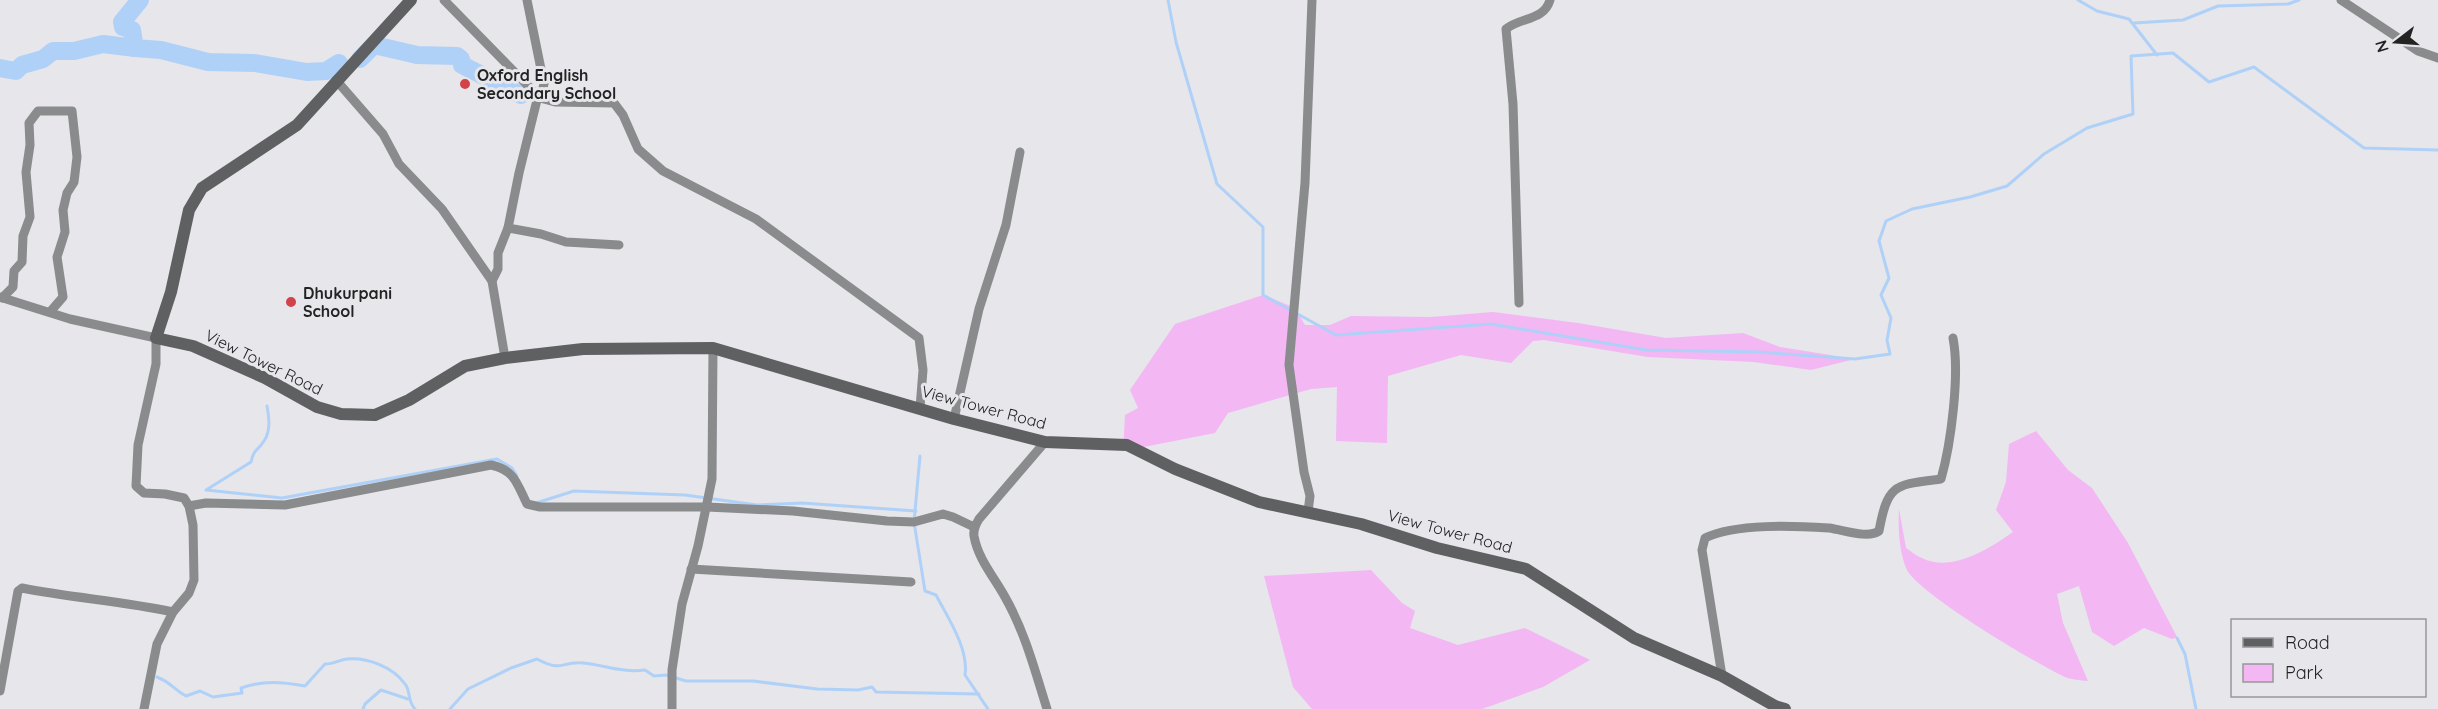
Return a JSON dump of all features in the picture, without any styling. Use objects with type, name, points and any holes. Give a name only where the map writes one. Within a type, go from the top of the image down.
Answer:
[{"type":"street","points":[[144,709],[157,644],[173,612],[189,593],[194,580],[193,525],[189,506],[184,498],[144,493],[136,486],[138,445],[156,364],[156,338],[171,292],[189,210],[202,188],[297,125],[411,0]]},
{"type":"street","points":[[444,0],[540,98],[555,102],[614,103],[623,116],[638,149],[663,171],[756,219],[919,338],[923,370],[920,408]]},
{"type":"street","points":[[492,281],[498,269],[498,253],[508,228],[537,100],[540,98],[544,84],[527,0]]},
{"type":"street","points":[[1308,512],[1310,496],[1304,472],[1289,365],[1305,171],[1312,0]]},
{"type":"street","points":[[1519,303],[1513,104],[1506,29],[1512,24],[1542,13],[1548,8],[1550,0]]},
{"type":"street","points":[[2341,0],[2418,51],[2438,58]]},
{"type":"street","points":[[336,80],[383,135],[399,164],[442,209],[492,281],[505,358]]},
{"type":"street","points":[[1,297],[13,287],[14,271],[21,262],[23,236],[30,217],[26,172],[30,145],[29,123],[38,111],[72,111],[77,157],[74,182],[67,193],[63,210],[64,232],[57,256],[63,297],[50,312]]},
{"type":"street","points":[[954,419],[979,309],[1006,225],[1020,152]]},
{"type":"street","points":[[508,228],[541,234],[566,242],[619,245]]},
{"type":"street","points":[[1,297],[50,312],[156,338]]},
{"type":"street","name":"View Tower Road","points":[[156,338],[193,346],[265,378],[317,407],[341,414],[375,415],[409,400],[465,366],[505,358],[583,349],[713,348],[954,419],[1045,442],[1127,445],[1175,468],[1259,502],[1361,524],[1471,557],[1507,563],[1526,569],[1634,638],[1722,676],[1775,706],[1785,709]]},
{"type":"street","points":[[1722,676],[1702,550],[1705,538],[1718,532],[1744,528],[1828,528],[1865,535],[1874,535],[1879,531],[1885,499],[1893,490],[1911,483],[1941,479],[1954,409],[1955,349],[1953,338]]},
{"type":"street","points":[[672,709],[674,659],[682,604],[712,479],[713,348]]},
{"type":"street","points":[[1045,442],[979,519],[974,527],[974,536],[983,560],[1005,596],[1019,627],[1047,709]]},
{"type":"street","points":[[189,506],[206,503],[285,505],[491,465],[504,468],[512,474],[527,504],[540,507],[707,507],[793,511],[914,522],[943,514],[974,527]]},
{"type":"street","points":[[691,568],[911,582]]},
{"type":"street","points":[[0,691],[18,591],[22,588],[173,612]]},
{"type":"green space","points":[[1263,295],[1295,308],[1305,325],[1330,325],[1351,316],[1431,317],[1493,312],[1666,338],[1743,333],[1780,347],[1855,359],[1811,370],[1754,362],[1648,357],[1544,340],[1533,341],[1511,363],[1461,355],[1388,376],[1387,443],[1336,441],[1337,387],[1311,389],[1228,413],[1215,433],[1123,451],[1125,415],[1138,408],[1130,390],[1175,324]]},
{"type":"green space","points":[[2036,431],[2068,470],[2092,488],[2128,543],[2177,637],[2172,639],[2144,628],[2114,646],[2092,632],[2079,586],[2057,594],[2063,623],[2088,681],[2068,678],[2050,670],[1953,610],[1914,579],[1906,568],[1902,554],[1899,509],[1906,548],[1933,562],[1945,563],[1969,557],[2013,532],[1996,510],[2006,482],[2009,444]]},
{"type":"green space","points":[[1371,570],[1402,603],[1415,611],[1410,628],[1458,645],[1525,628],[1590,660],[1543,687],[1482,709],[1312,709],[1293,687],[1264,576]]},
{"type":"waterway","points":[[140,0],[122,22],[123,27],[132,30],[135,48],[161,50],[208,62],[255,63],[307,72],[326,71],[339,63]]},
{"type":"waterway","points":[[1168,0],[1176,42],[1217,184],[1263,227],[1263,295],[1336,335],[1491,324],[1646,350],[1758,352],[1855,359],[1890,354],[1887,340],[1891,318],[1881,295],[1889,278],[1879,241],[1886,221],[1912,209],[1970,197],[2007,186],[2044,154],[2087,128],[2133,114],[2131,56],[2173,53],[2209,82],[2254,67],[2364,148],[2438,150]]},
{"type":"waterway","points":[[2078,0],[2097,11],[2129,19],[2157,55]]},
{"type":"waterway","points":[[2134,23],[2183,20],[2218,6],[2288,4],[2299,0]]},
{"type":"waterway","points":[[0,68],[16,71],[22,65],[43,59],[53,51],[74,51],[103,44],[135,48]]},
{"type":"waterway","points":[[360,59],[374,45],[417,55],[457,56],[461,59],[462,65],[521,95]]},
{"type":"waterway","points":[[267,406],[268,433],[253,454],[251,462],[206,490],[282,498],[497,459],[512,468],[517,476]]},
{"type":"waterway","points":[[920,456],[914,522],[925,591],[936,595],[961,644],[965,675],[988,709]]},
{"type":"waterway","points":[[536,503],[574,491],[685,495],[757,505],[802,503],[916,511]]},
{"type":"waterway","points":[[2177,638],[2185,654],[2196,709]]},
{"type":"waterway","points":[[157,677],[186,696],[200,691],[213,697],[242,693],[241,688],[265,683],[305,686],[325,664],[355,659],[379,664],[394,673],[407,687],[415,709]]},
{"type":"waterway","points":[[450,709],[468,689],[511,668],[537,659],[557,666],[583,663],[621,670],[645,670],[654,676],[666,675],[686,681],[753,681],[817,689],[858,690],[872,687],[876,692],[979,694]]},
{"type":"waterway","points":[[363,709],[365,704],[381,690],[408,699]]},
{"type":"place","name":"Oxford English Secondary School","points":[[465,84]]},
{"type":"place","name":"Dhukurpani School","points":[[291,302]]}]
